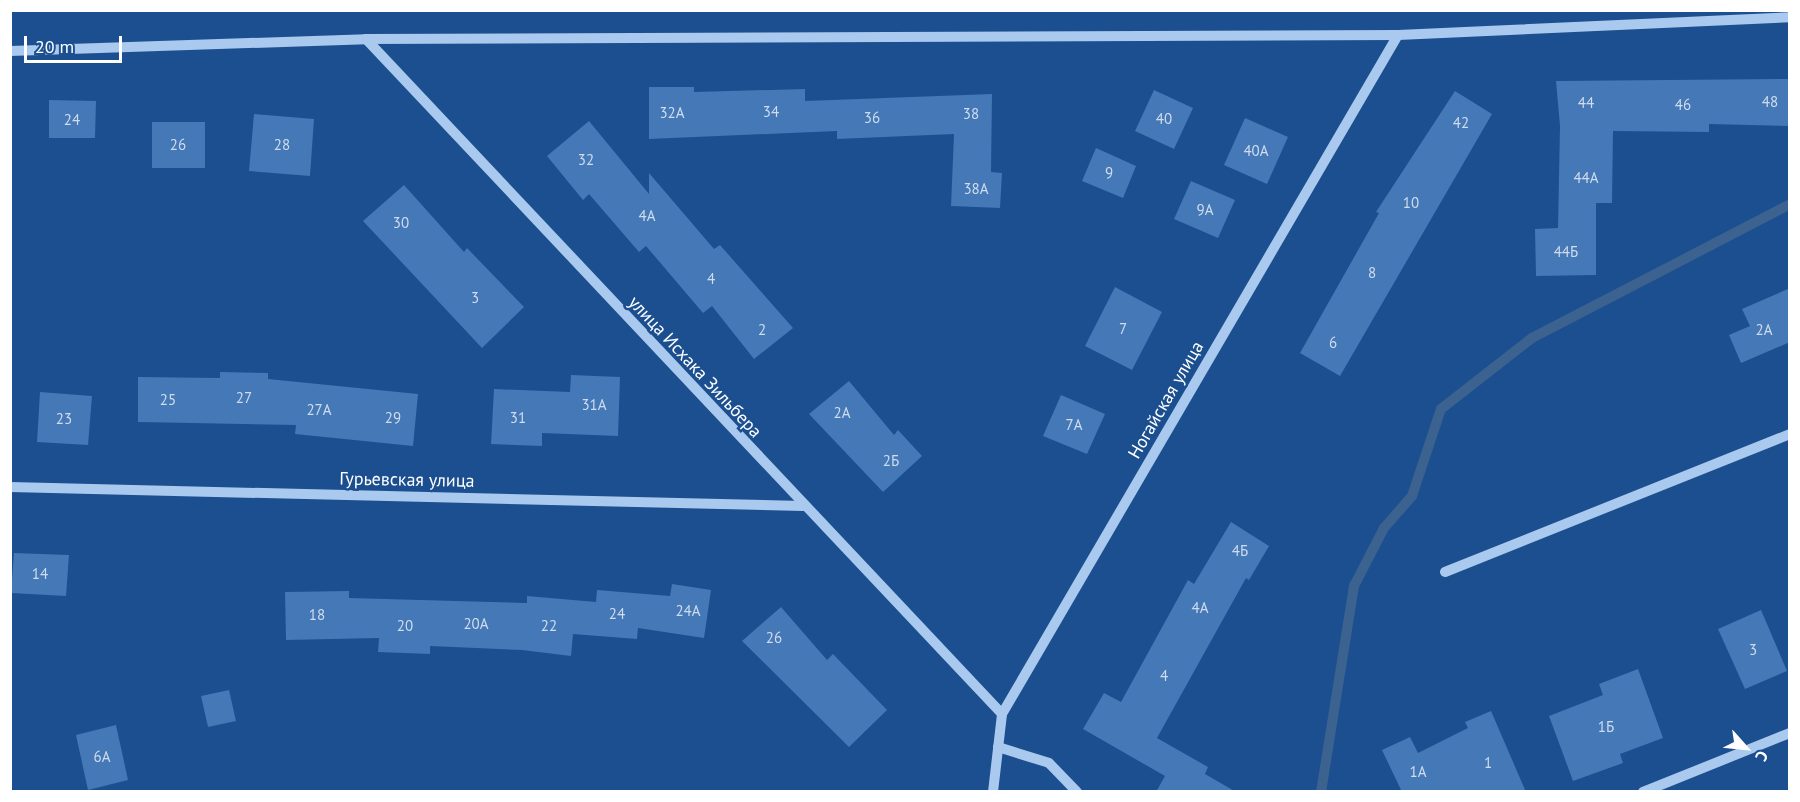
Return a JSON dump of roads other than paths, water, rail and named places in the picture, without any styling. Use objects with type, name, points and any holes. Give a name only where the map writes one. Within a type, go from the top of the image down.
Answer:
[{"type":"street","points":[[10,51],[366,39],[1398,35],[1790,17]]},
{"type":"street","name":"Ногайская улица","points":[[993,792],[1002,714],[1398,35]]},
{"type":"street","name":"улица Исхака Зильбера","points":[[366,39],[803,506],[1002,714]]},
{"type":"street","points":[[1445,572],[1790,434]]},
{"type":"street","name":"Гурьевская улица","points":[[10,486],[803,506]]},
{"type":"street","points":[[1642,792],[1790,733]]},
{"type":"street","points":[[998,747],[1049,763],[1077,792]]},
{"type":"waterway","points":[[1321,792],[1354,586],[1384,528],[1412,496],[1441,409],[1532,338],[1790,204]]}]
